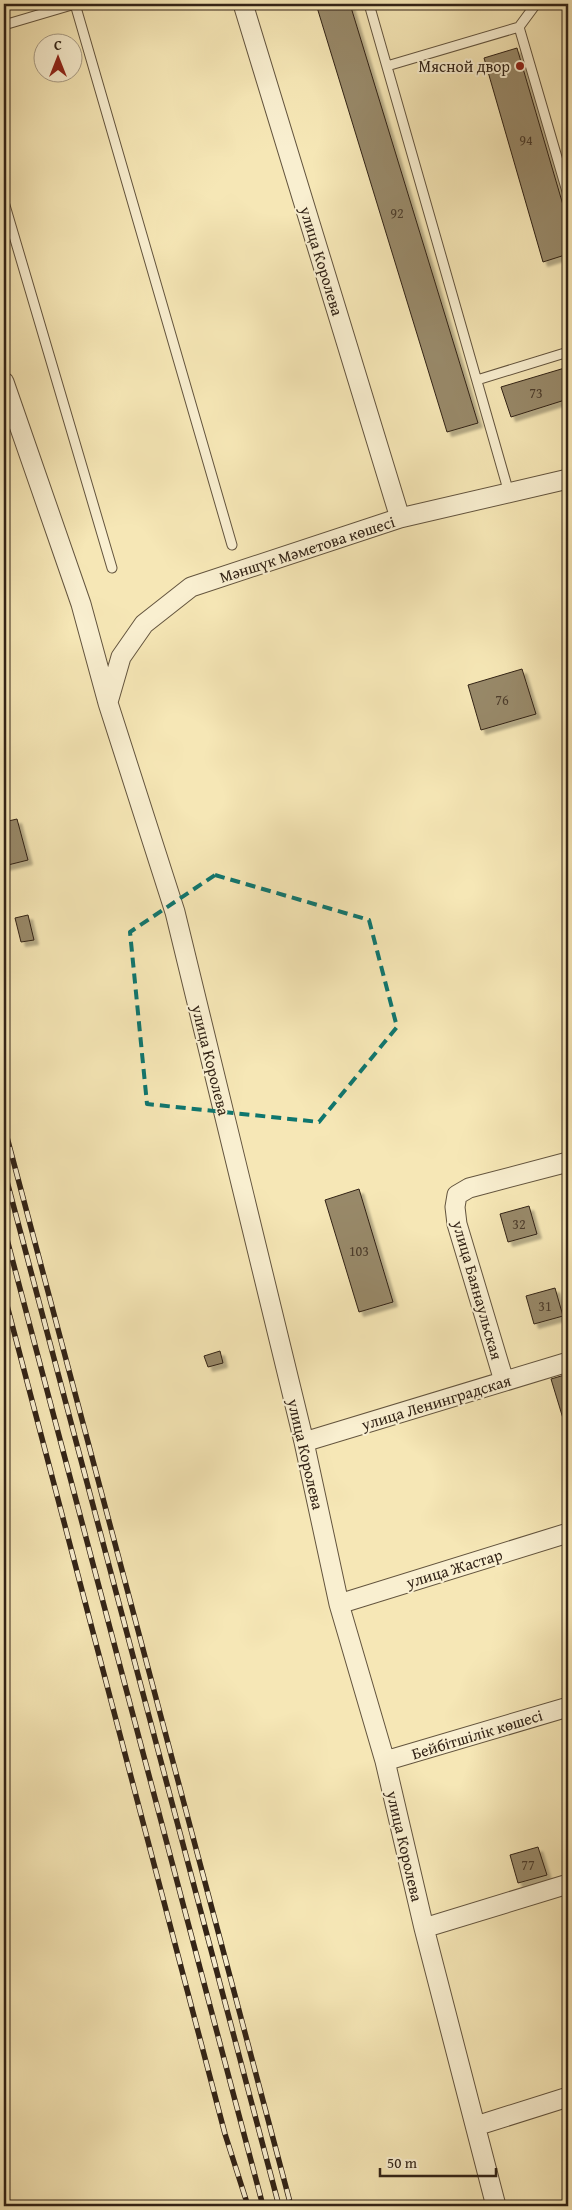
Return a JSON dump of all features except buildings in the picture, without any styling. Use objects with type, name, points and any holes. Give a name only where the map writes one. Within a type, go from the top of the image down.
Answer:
[{"type":"street","name":"улица Королева","points":[[243,4],[400,518]]},
{"type":"street","name":"улица Королева","points":[[4,382],[81,604],[108,703],[175,912],[304,1442],[339,1604],[385,1761],[424,1928],[496,2206]]},
{"type":"street","name":"Мәншүк Мәметова көшесі","points":[[108,703],[121,657],[144,624],[191,587],[400,518],[568,479]]},
{"type":"street","name":"улица Баянаульская","points":[[504,1382],[457,1224],[455,1207],[457,1195],[469,1188],[568,1162]]},
{"type":"street","name":"улица Ленинградская","points":[[304,1442],[568,1362]]},
{"type":"street","name":"улица Жастар","points":[[339,1604],[568,1533]]},
{"type":"street","name":"Бейбітшілік көшесі","points":[[385,1761],[568,1707]]},
{"type":"street","points":[[424,1928],[568,1884]]},
{"type":"street","points":[[476,2126],[568,2097]]},
{"type":"lane","points":[[4,25],[75,4],[232,545]]},
{"type":"lane","points":[[369,4],[509,492]]},
{"type":"lane","points":[[387,66],[519,27],[536,4]]},
{"type":"lane","points":[[519,27],[568,195]]},
{"type":"lane","points":[[4,202],[112,568]]},
{"type":"lane","points":[[477,380],[568,352]]},
{"type":"highlighted area","points":[[215,875],[369,920],[397,1027],[319,1122],[147,1104],[130,932]]},
{"type":"railway","points":[[4,1126],[291,2206]]},
{"type":"railway","points":[[4,1170],[279,2206]]},
{"type":"railway","points":[[4,1228],[263,2206]]},
{"type":"railway","points":[[4,1294],[225,2134],[248,2206]]},
{"type":"place","name":"Мясной двор","points":[[520,66]]}]
